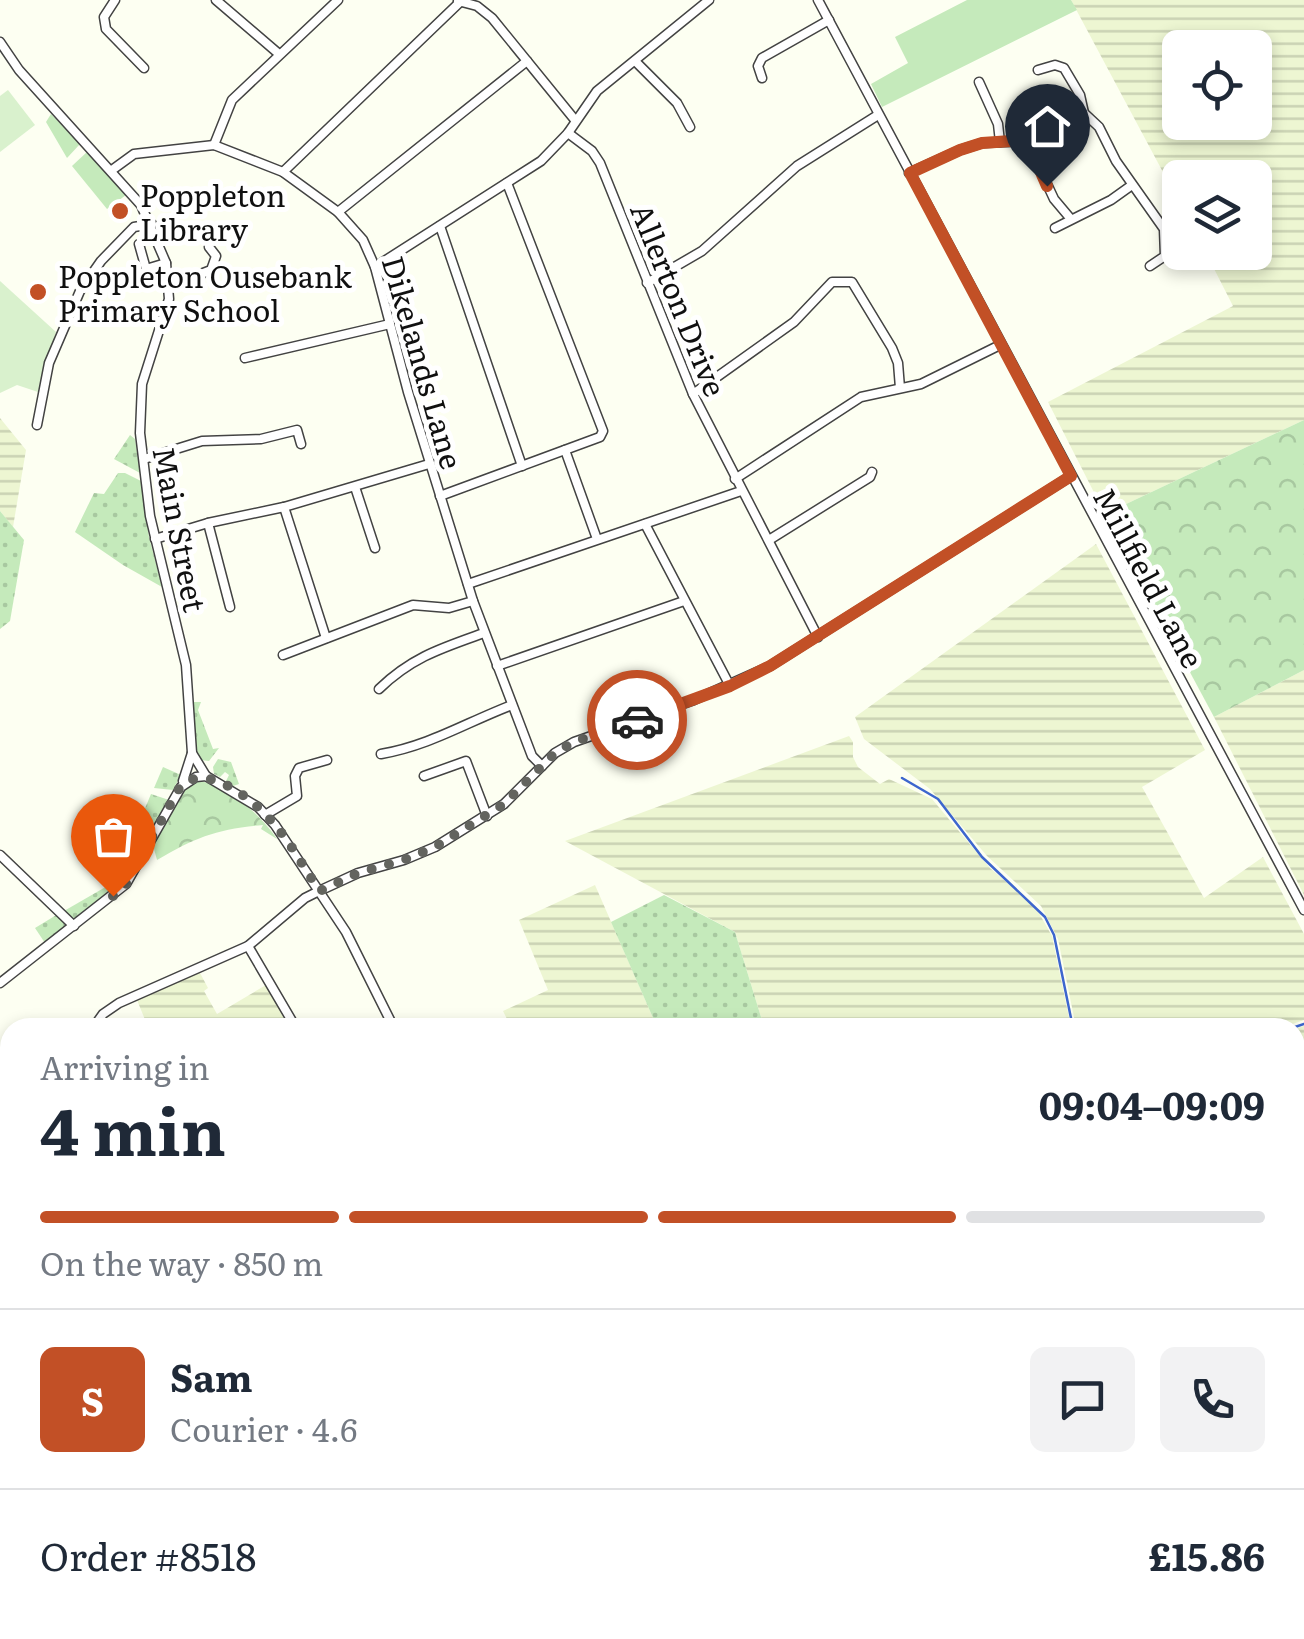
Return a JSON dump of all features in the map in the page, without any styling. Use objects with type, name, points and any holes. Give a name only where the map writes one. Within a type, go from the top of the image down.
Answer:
[{"type":"street","points":[[115,0],[104,17],[106,29],[144,68]]},
{"type":"street","points":[[216,0],[279,54]]},
{"type":"street","points":[[214,145],[232,100],[338,0]]},
{"type":"street","points":[[690,0],[698,9]]},
{"type":"street","points":[[375,268],[540,161],[568,134],[597,91],[709,0]]},
{"type":"street","name":"Millfield Lane","points":[[818,0],[1304,910]]},
{"type":"street","points":[[284,172],[458,1],[478,3],[576,120]]},
{"type":"street","points":[[762,78],[758,66],[762,58],[828,20]]},
{"type":"street","name":"Main Street","points":[[0,42],[20,70],[142,205],[166,264],[169,299],[142,384],[138,414],[155,539],[186,664],[192,752]]},
{"type":"street","points":[[338,212],[528,61]]},
{"type":"street","points":[[635,61],[676,103],[690,127]]},
{"type":"street","points":[[1038,70],[1055,65],[1064,68],[1080,96],[1084,113],[1100,127],[1132,185],[1162,226]]},
{"type":"street","points":[[978,82],[998,124],[1000,142]]},
{"type":"street","points":[[910,173],[960,150],[1027,140],[1084,113]]},
{"type":"street","points":[[647,282],[702,251],[797,166],[878,115]]},
{"type":"street","name":"Allerton Drive","points":[[568,134],[600,163],[693,394],[818,637]]},
{"type":"street","points":[[1027,140],[1054,198],[1070,218]]},
{"type":"street","name":"Dikelands Lane","points":[[112,170],[134,154],[214,145],[284,172],[338,212],[363,240],[375,268],[473,601],[532,756],[542,766]]},
{"type":"street","points":[[440,496],[600,437],[603,432],[507,182]]},
{"type":"street","points":[[1055,228],[1132,185]]},
{"type":"street","points":[[37,425],[49,363],[80,292],[101,262],[134,227],[152,224]]},
{"type":"street","points":[[440,226],[522,466]]},
{"type":"street","points":[[139,244],[142,272],[166,264]]},
{"type":"street","points":[[168,278],[194,277],[211,270],[216,256],[208,247]]},
{"type":"street","points":[[1150,266],[1162,258]]},
{"type":"street","points":[[693,394],[794,322],[832,282],[842,280],[852,282],[892,348],[900,388]]},
{"type":"street","points":[[245,358],[390,324]]},
{"type":"street","points":[[735,479],[860,397],[921,384],[1000,344]]},
{"type":"street","points":[[144,458],[202,441],[262,439],[297,430],[301,444]]},
{"type":"street","points":[[565,450],[598,540]]},
{"type":"street","points":[[155,539],[284,508],[430,464]]},
{"type":"street","points":[[770,540],[870,477],[872,472]]},
{"type":"street","points":[[100,1018],[119,1004],[248,946],[305,898],[358,873],[435,847],[504,804],[542,766],[574,742],[730,686],[818,637],[1071,476]]},
{"type":"street","points":[[355,486],[375,548]]},
{"type":"street","points":[[468,584],[742,490]]},
{"type":"street","points":[[284,508],[326,638]]},
{"type":"street","points":[[208,524],[230,606]]},
{"type":"street","points":[[646,524],[730,686]]},
{"type":"street","points":[[282,655],[413,605],[449,608],[473,601]]},
{"type":"street","points":[[497,666],[684,601]]},
{"type":"street","points":[[379,689],[402,667],[429,652],[484,632]]},
{"type":"street","points":[[381,754],[414,749],[448,730],[512,705]]},
{"type":"street","points":[[192,752],[206,776]]},
{"type":"street","points":[[0,983],[126,884],[180,787],[192,752]]},
{"type":"street","points":[[265,815],[297,796],[294,776],[298,768],[328,760]]},
{"type":"street","points":[[424,776],[466,761],[487,816]]},
{"type":"street","points":[[180,787],[206,776],[226,786],[276,825],[366,968],[389,1018]]},
{"type":"street","points":[[0,855],[74,926]]},
{"type":"street","points":[[248,946],[290,1018]]},
{"type":"green space","points":[[967,0],[1071,0],[1077,10],[882,107],[871,84],[908,63],[895,37]]},
{"type":"green space","points":[[1071,0],[1304,0],[1304,420],[1105,514],[1048,402],[1233,306],[1215,270],[1272,270],[1272,160],[1162,160],[1162,170]]},
{"type":"green space","points":[[8,90],[35,125],[0,152],[0,96]]},
{"type":"green space","points":[[51,114],[80,144],[67,158],[46,122]]},
{"type":"green space","points":[[88,151],[126,195],[107,209],[72,166]]},
{"type":"green space","points":[[0,281],[56,332],[38,392],[17,385],[0,393]]},
{"type":"green space","points":[[0,418],[26,450],[13,527],[0,511]]},
{"type":"green space","points":[[1304,420],[1304,670],[1214,717],[1105,514]]},
{"type":"green space","points":[[130,435],[135,439],[140,473],[114,459]]},
{"type":"green space","points":[[118,473],[141,481],[149,537],[162,587],[75,532],[94,493],[104,494]]},
{"type":"green space","points":[[0,511],[24,540],[10,621],[0,629]]},
{"type":"green space","points":[[1096,544],[1205,750],[1142,787],[1204,898],[1263,857],[1304,934],[1304,1018],[1074,1018],[1058,939],[1041,906],[987,856],[930,789],[864,739],[855,717]]},
{"type":"green space","points":[[1304,670],[1304,895],[1214,717]]},
{"type":"green space","points":[[193,702],[201,702],[198,710],[213,749],[219,748],[209,761],[200,760],[195,744]]},
{"type":"green space","points":[[849,736],[858,767],[880,784],[889,779],[932,799],[990,868],[1035,906],[1052,936],[1069,1018],[761,1018],[735,932],[565,841]]},
{"type":"green space","points":[[218,759],[231,762],[239,784],[233,786],[226,781],[229,775],[225,772],[220,777],[214,774]]},
{"type":"green space","points":[[163,767],[181,775],[173,790],[154,788]]},
{"type":"green space","points":[[195,781],[231,794],[253,811],[277,839],[261,829],[263,825],[233,829],[196,840],[157,860],[153,845],[183,790]]},
{"type":"green space","points":[[151,794],[169,800],[145,843],[131,842]]},
{"type":"green space","points":[[128,848],[137,857],[118,886],[114,885]]},
{"type":"green space","points":[[109,885],[112,891],[78,918],[64,911]]},
{"type":"green space","points":[[595,885],[653,1018],[506,1018],[503,1011],[548,990],[519,920]]},
{"type":"green space","points":[[664,895],[735,932],[761,1018],[653,1018],[611,922]]},
{"type":"green space","points":[[58,914],[66,926],[45,943],[35,928]]},
{"type":"green space","points":[[199,971],[208,988],[204,991],[217,1014],[266,985],[284,1018],[144,1018],[137,1000]]},
{"type":"waterway","points":[[902,778],[938,799],[982,857],[1045,917],[1054,935],[1071,1018]]},
{"type":"way so far","points":[[113,896],[126,884],[180,787],[196,777],[206,776],[258,807],[276,825],[320,891],[358,873],[435,847],[504,804],[555,753],[574,742],[637,720]]},
{"type":"place","name":"Poppleton Library","points":[[120,211]]},
{"type":"place","name":"Poppleton Ousebank Primary School","points":[[38,292]]},
{"type":"route","points":[[637,720],[730,686],[770,666],[1071,476],[910,173],[982,143],[1027,140],[1047,186]]}]
